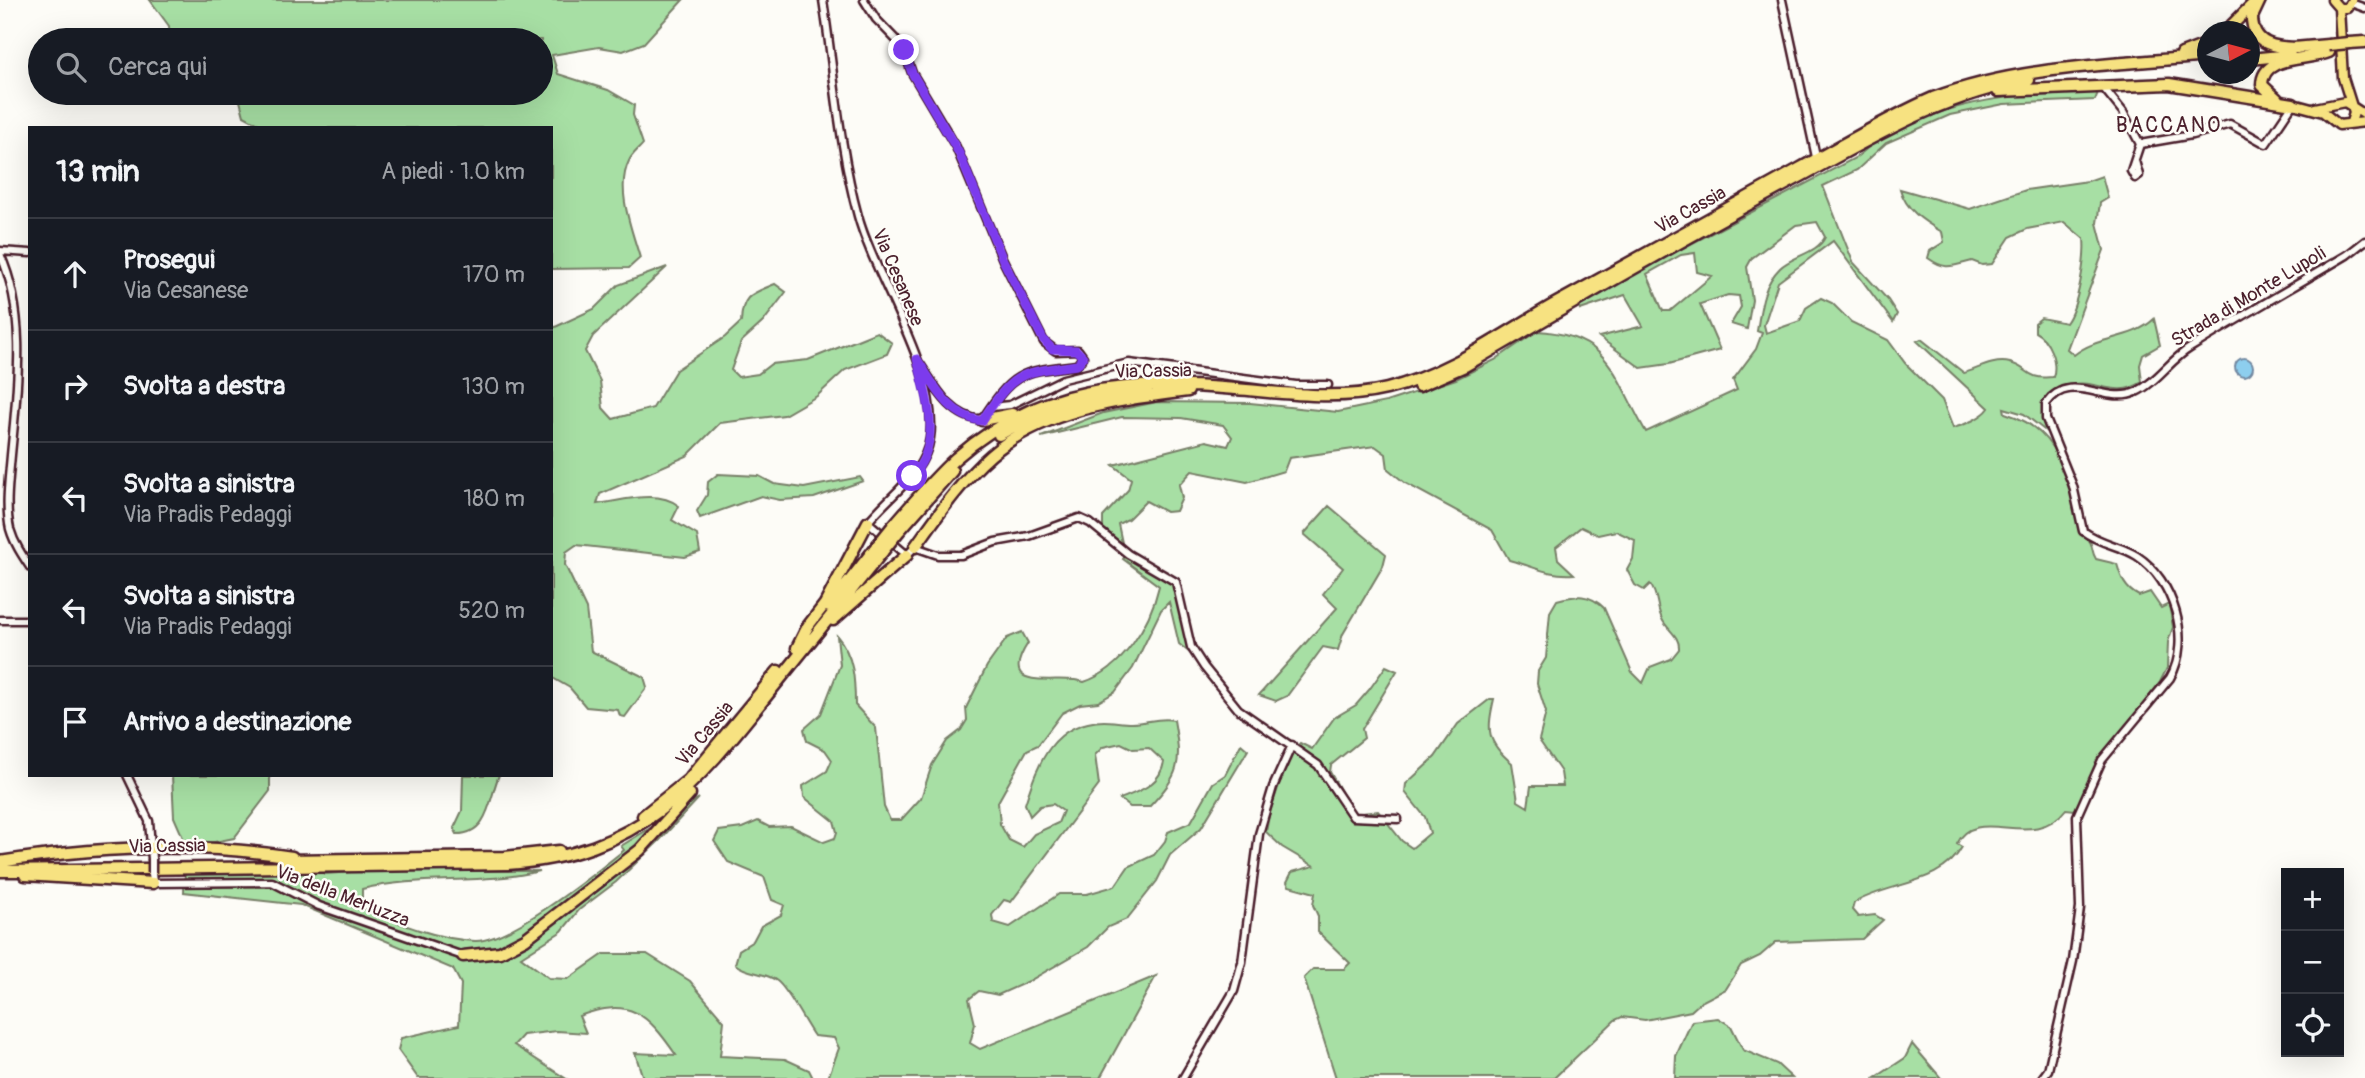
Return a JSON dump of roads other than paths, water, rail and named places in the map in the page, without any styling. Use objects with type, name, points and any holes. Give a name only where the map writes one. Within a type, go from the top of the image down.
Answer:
[{"type":"highway","points":[[2237,21],[2259,0]]},
{"type":"highway","points":[[2259,0],[2252,17],[2258,36],[2270,46],[2328,49]]},
{"type":"highway","points":[[2349,47],[2365,42]]},
{"type":"highway","points":[[2155,61],[2197,47]]},
{"type":"highway","points":[[2260,58],[2349,47],[2365,48]]},
{"type":"highway","points":[[2260,51],[2298,48]]},
{"type":"highway","points":[[2289,103],[2266,91],[2262,85],[2263,74],[2283,61],[2328,49]]},
{"type":"highway","name":"Via Cassia","points":[[0,863],[522,856],[576,847],[605,836],[647,813],[688,779],[956,458],[1015,416],[1049,401],[1093,390],[1133,385],[1190,385],[1330,396],[1399,386],[1425,378],[1456,363],[1913,107],[1978,83],[2038,72],[2197,57]]},
{"type":"highway","name":"Via Cassia","points":[[895,529],[960,463],[982,445],[1022,421],[1053,407],[1146,390],[1330,402],[1378,397],[1432,382],[1902,122],[1976,92],[2040,78],[2197,63]]},
{"type":"highway","points":[[1976,92],[2176,84],[2289,103]]},
{"type":"highway","points":[[915,547],[970,475],[992,454],[1020,435],[1097,405],[1188,391]]},
{"type":"highway","points":[[982,421],[999,419],[1049,401]]},
{"type":"highway","points":[[797,648],[808,626],[825,604],[868,522]]},
{"type":"highway","name":"Via Cassia","points":[[0,871],[507,864],[540,861],[589,849],[640,825],[678,798],[712,763],[812,639],[879,549]]},
{"type":"highway","points":[[812,639],[907,555]]},
{"type":"highway","points":[[463,956],[500,952],[527,937],[640,850],[693,791],[712,763]]},
{"type":"highway","points":[[0,863],[152,853],[248,851],[308,859]]},
{"type":"highway","points":[[0,871],[39,877],[153,878]]},
{"type":"main road","points":[[2332,0],[2339,8],[2343,78],[2354,113],[2351,122]]},
{"type":"main road","points":[[2339,8],[2347,8],[2352,1]]},
{"type":"main road","points":[[2331,118],[2343,78]]},
{"type":"main road","points":[[2312,108],[2345,102],[2365,115]]},
{"type":"main road","points":[[2289,103],[2312,108],[2339,125],[2365,122]]},
{"type":"street","name":"Via Cesanese","points":[[823,0],[857,212],[917,359],[931,419],[928,449],[914,473],[868,522]]},
{"type":"street","points":[[864,0],[876,19],[903,47],[912,73],[956,147],[1000,252],[1043,339],[1054,350],[1076,350],[1082,354],[1082,360],[1077,365],[1041,369],[1020,375],[1006,387],[982,421],[964,416],[947,403],[917,359]]},
{"type":"street","points":[[1782,0],[1816,158]]},
{"type":"street","points":[[2352,1],[2365,8]]},
{"type":"street","points":[[2107,87],[2140,144],[2135,161]]},
{"type":"street","points":[[2140,144],[2232,124],[2266,144],[2289,103]]},
{"type":"street","points":[[1769,186],[1846,143]]},
{"type":"street","name":"Strada di Monte Lupoli","points":[[2042,1078],[2048,1070],[2073,961],[2080,908],[2077,816],[2102,760],[2170,678],[2179,663],[2179,639],[2170,596],[2154,568],[2134,554],[2105,545],[2083,531],[2077,498],[2046,419],[2046,404],[2055,394],[2075,387],[2119,396],[2138,391],[2189,348],[2347,256],[2365,241]]},
{"type":"street","points":[[28,253],[0,253],[12,284],[16,310],[17,387],[8,515],[14,541],[28,564]]},
{"type":"street","points":[[991,407],[1010,405],[1063,379],[1129,363],[1296,385],[1328,385]]},
{"type":"street","points":[[868,522],[907,555],[915,547],[932,554],[954,556],[998,541],[1029,536],[1072,518],[1088,522],[1128,554],[1173,579],[1181,592],[1190,643],[1197,658],[1238,709],[1322,769],[1353,817],[1398,819]]},
{"type":"street","points":[[0,620],[28,620]]},
{"type":"street","points":[[1183,1078],[1234,991],[1261,826],[1282,762],[1292,745]]},
{"type":"street","points":[[128,777],[148,817],[153,878]]},
{"type":"street","name":"Via della Merluzza","points":[[153,878],[271,883],[319,906],[463,956]]},
{"type":"water","points":[[2244,358],[2250,361],[2253,367],[2250,373],[2244,376],[2238,373],[2235,367],[2238,361]]},
{"type":"district","name":"BACCANO","points":[[2169,125]]}]
